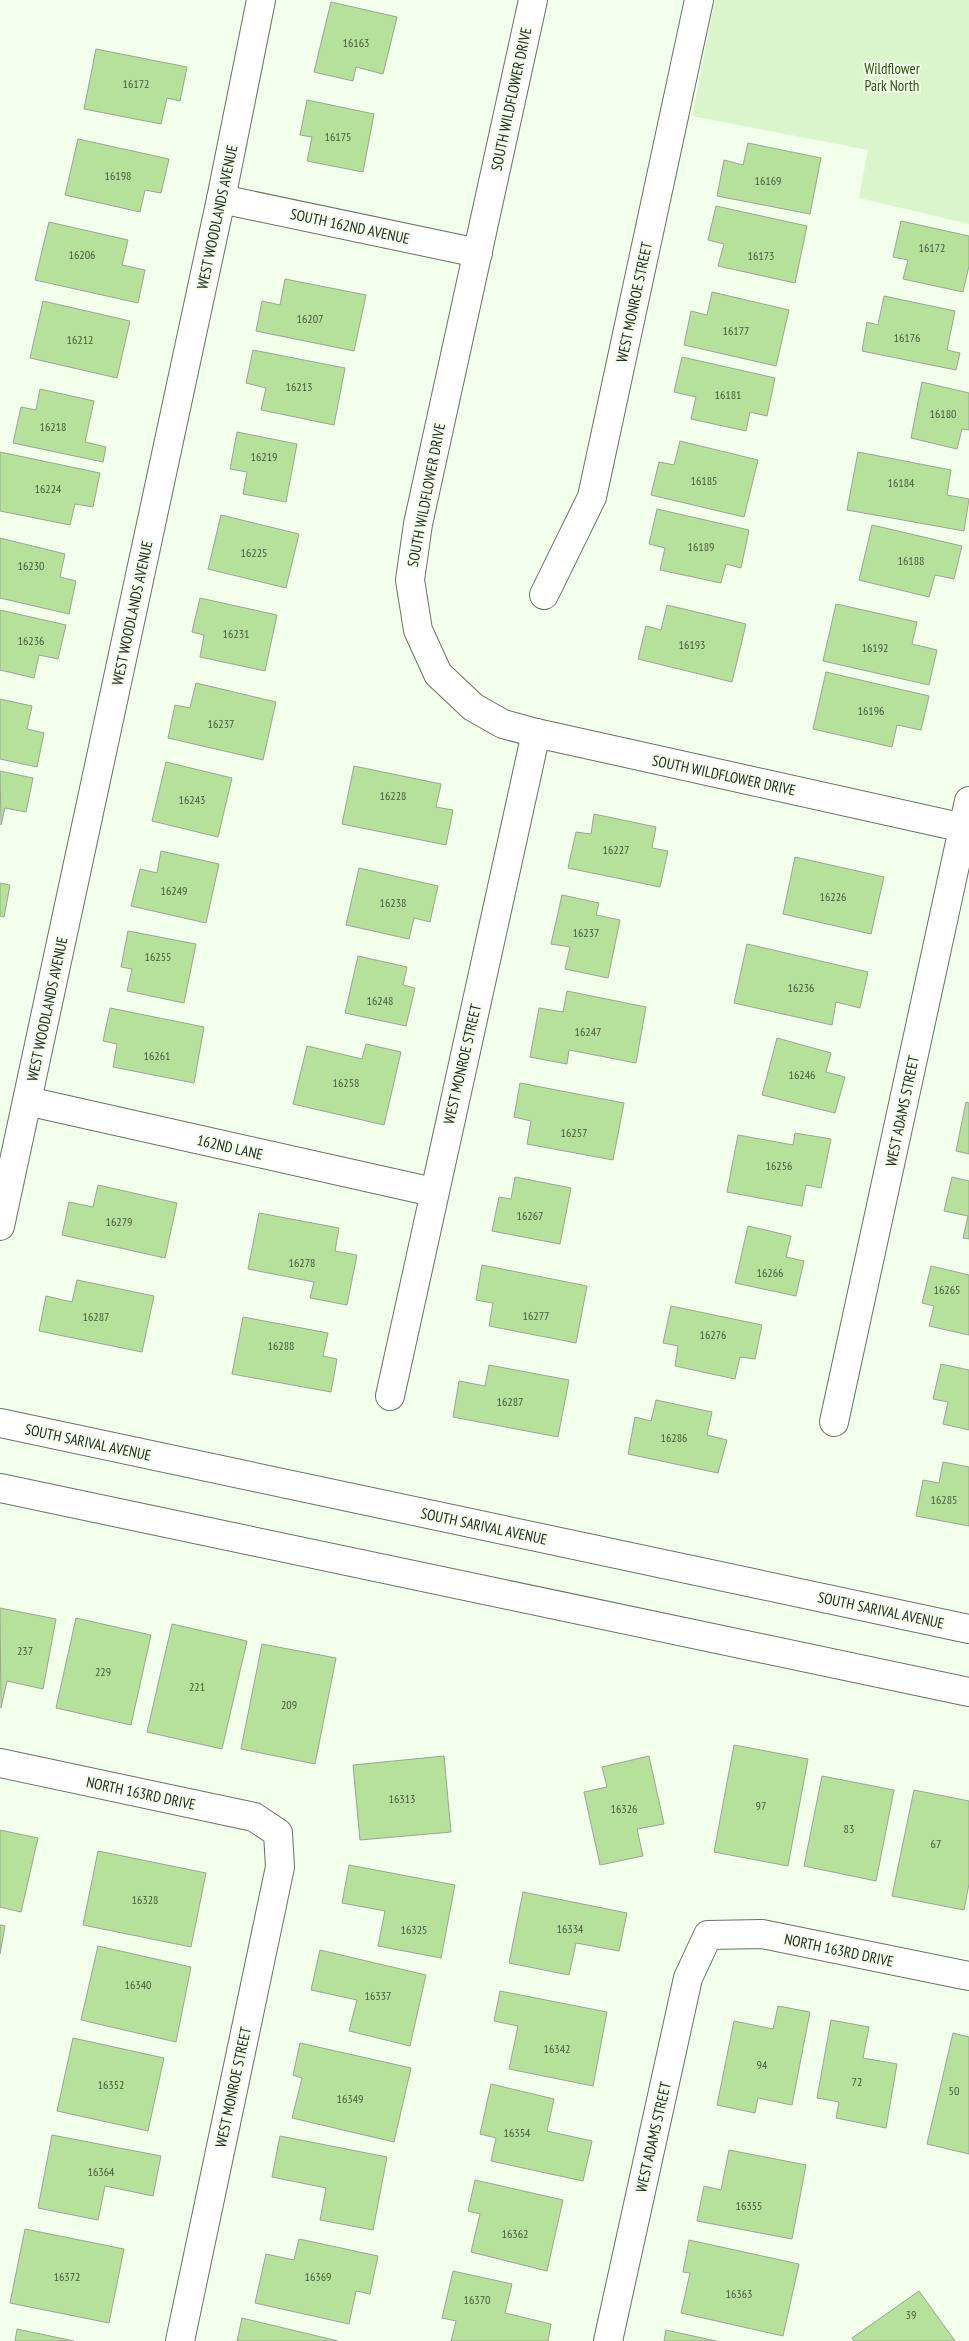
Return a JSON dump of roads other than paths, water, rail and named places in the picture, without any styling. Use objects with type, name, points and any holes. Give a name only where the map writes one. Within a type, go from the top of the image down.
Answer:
[{"type":"street","name":"WEST WOODLANDS AVENUE","points":[[0,1226],[221,199],[261,0]]},
{"type":"street","name":"SOUTH WILDFLOWER DRIVE","points":[[533,0],[418,524],[410,580],[418,630],[438,674],[473,707],[503,724],[536,733],[966,828]]},
{"type":"street","name":"WEST MONROE STREET","points":[[544,596],[592,497],[696,1]]},
{"type":"street","name":"SOUTH 162ND AVENUE","points":[[221,199],[478,253]]},
{"type":"street","name":"WEST MONROE STREET","points":[[390,1396],[536,733]]},
{"type":"street","name":"WEST ADAMS STREET","points":[[834,1422],[966,828],[969,801]]},
{"type":"street","name":"162ND LANE","points":[[27,1101],[434,1192]]},
{"type":"street","name":"SOUTH SARIVAL AVENUE","points":[[0,1423],[969,1629]]},
{"type":"street","points":[[0,1488],[969,1692]]},
{"type":"street","name":"NORTH 163RD DRIVE","points":[[0,1763],[254,1817],[278,1833]]},
{"type":"street","name":"WEST MONROE STREET","points":[[180,2341],[280,1867],[278,1833]]},
{"type":"street","name":"NORTH 163RD DRIVE","points":[[708,1936],[762,1934],[969,1976]]},
{"type":"street","name":"WEST ADAMS STREET","points":[[608,2341],[688,1978],[708,1936]]},
{"type":"park label","name":"Wildflower Park North","points":[[892,76]]}]
